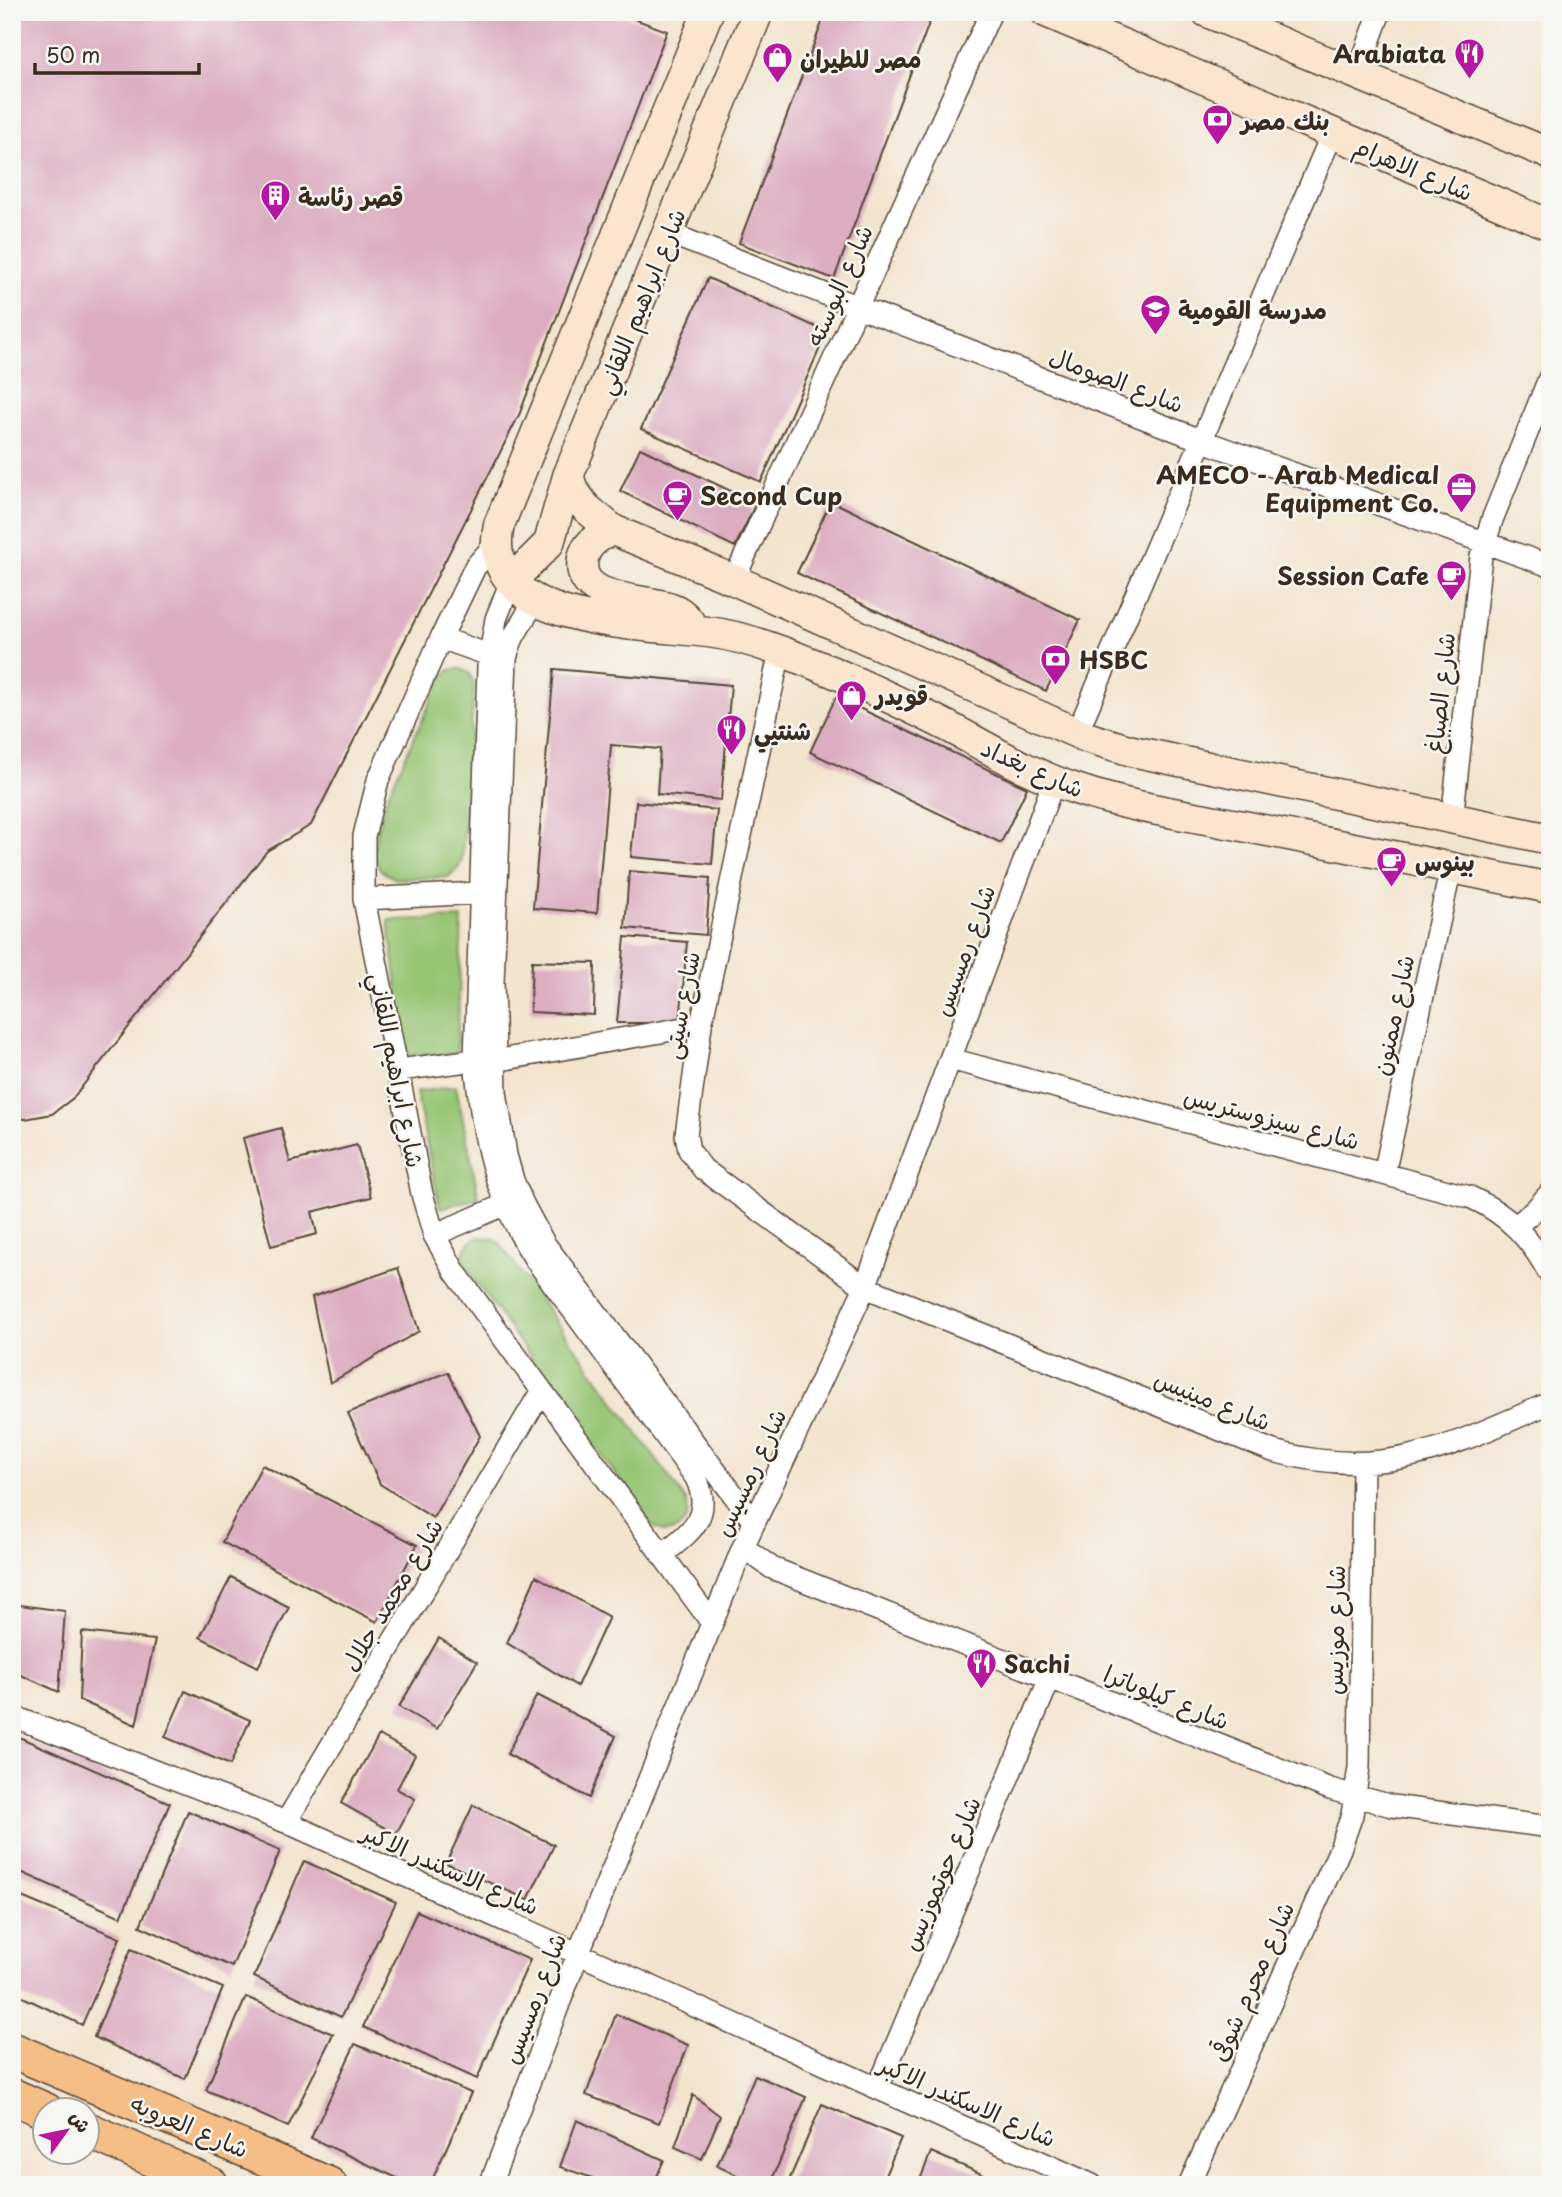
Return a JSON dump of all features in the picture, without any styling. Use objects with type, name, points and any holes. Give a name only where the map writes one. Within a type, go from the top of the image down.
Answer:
[{"type":"highway","name":"شارع العروبه","points":[[12,2050],[329,2185]]},
{"type":"highway","name":"شارع العروبه","points":[[102,2136],[211,2185]]},
{"type":"main road","name":"شارع ابراهيم اللقاني","points":[[499,530],[709,12]]},
{"type":"main road","name":"شارع ابراهيم اللقاني","points":[[511,581],[549,543],[568,477],[758,12]]},
{"type":"main road","name":"شارع الاهرام","points":[[1046,12],[1550,225]]},
{"type":"main road","points":[[1207,12],[1550,154]]},
{"type":"main road","name":"شارع بغداد","points":[[568,477],[577,497],[586,508],[613,530],[734,580],[1077,733],[1132,751],[1550,839]]},
{"type":"main road","points":[[534,599],[511,581],[502,566],[499,530],[507,528],[531,543],[549,543]]},
{"type":"main road","points":[[613,530],[594,541],[585,552],[582,569],[589,584],[598,591],[614,596],[671,608],[685,617],[694,630]]},
{"type":"main road","name":"شارع بغداد","points":[[534,599],[599,621],[694,630],[745,639],[780,651],[898,701],[1015,764],[1054,781],[1104,797],[1550,888]]},
{"type":"street","name":"شارع البوسته","points":[[734,580],[991,12]]},
{"type":"street","points":[[1357,75],[1380,12]]},
{"type":"street","points":[[1077,733],[1332,134]]},
{"type":"street","name":"شارع الصومال","points":[[668,233],[1203,441],[1550,566]]},
{"type":"street","name":"شارع الصباغ","points":[[1452,820],[1478,570],[1484,544],[1550,376]]},
{"type":"street","name":"شارع ابراهيم اللقاني","points":[[499,530],[475,567],[374,790],[364,836],[364,899],[422,1194],[434,1235],[455,1272],[712,1623]]},
{"type":"street","name":"شارع ابراهيم اللقاني","points":[[511,581],[496,619],[489,655],[479,893],[486,1144],[504,1205],[536,1259],[696,1478],[703,1498],[699,1519],[693,1529],[662,1555]]},
{"type":"street","name":"شارع ابراهيم اللقاني","points":[[534,599],[513,635],[506,659],[493,982],[484,1060],[506,1155],[523,1204],[555,1258],[754,1522]]},
{"type":"street","points":[[441,638],[489,655]]},
{"type":"street","name":"شارع سيتى","points":[[780,651],[701,1025],[686,1127],[687,1143],[702,1169],[865,1287]]},
{"type":"street","name":"شارع رمسيس","points":[[490,2185],[578,1954],[743,1547],[865,1287],[1054,781]]},
{"type":"street","name":"شارع ممنون","points":[[1384,1174],[1451,868]]},
{"type":"street","points":[[364,899],[479,893]]},
{"type":"street","points":[[399,1070],[484,1060],[701,1025]]},
{"type":"street","name":"شارع سيزوستريس","points":[[950,1059],[1470,1197],[1494,1209],[1516,1226],[1534,1247],[1550,1275]]},
{"type":"street","points":[[1516,1226],[1550,1193]]},
{"type":"street","points":[[434,1235],[504,1205]]},
{"type":"street","name":"شارع مينيس","points":[[865,1287],[1273,1451],[1324,1462],[1400,1460],[1436,1451],[1550,1403]]},
{"type":"street","name":"شارع محمد جلال","points":[[286,1822],[541,1392]]},
{"type":"street","name":"شارع موزيس","points":[[1356,1797],[1360,1756],[1363,1463]]},
{"type":"street","name":"شارع كيلوباترا","points":[[743,1547],[772,1568],[1317,1784],[1392,1806],[1550,1827]]},
{"type":"street","name":"شارع حوتموزيس","points":[[878,2088],[1050,1678]]},
{"type":"street","name":"شارع الاسكندر الاكبر","points":[[12,1716],[286,1822],[1092,2185]]},
{"type":"street","name":"شارع محرم شوقى","points":[[1189,2185],[1343,1841],[1356,1797]]},
{"type":"green space","points":[[460,669],[469,673],[474,683],[462,860],[459,867],[448,877],[396,879],[381,871],[373,855],[388,794],[442,677],[450,670]]},
{"type":"green space","points":[[462,918],[457,1054],[407,1055],[388,920]]},
{"type":"green space","points":[[456,1086],[479,1198],[440,1208],[416,1092]]},
{"type":"green space","points":[[478,1237],[498,1241],[685,1499],[688,1512],[681,1526],[664,1532],[652,1525],[463,1264],[466,1248]]},
{"type":"building","points":[[17,12],[615,12],[667,31],[519,415],[311,825],[267,851],[73,1098],[52,1114],[25,1119],[12,1117],[12,131]]},
{"type":"building","points":[[826,12],[924,12],[932,15],[834,279],[739,243]]},
{"type":"building","points":[[708,278],[827,332],[761,482],[641,429]]},
{"type":"building","points":[[640,448],[756,503],[735,547],[620,491]]},
{"type":"building","points":[[831,501],[1080,620],[1046,691],[797,573]]},
{"type":"building","points":[[554,669],[731,685],[721,800],[657,794],[660,749],[611,745],[597,913],[533,908]]},
{"type":"building","points":[[836,697],[1027,788],[1001,843],[810,752]]},
{"type":"building","points":[[636,802],[717,810],[712,864],[631,857]]},
{"type":"building","points":[[629,871],[710,878],[706,935],[625,928]]},
{"type":"building","points":[[625,937],[687,942],[680,1023],[617,1023]]},
{"type":"building","points":[[532,961],[595,963],[594,1015],[530,1012]]},
{"type":"building","points":[[281,1128],[290,1162],[357,1145],[371,1197],[312,1212],[317,1234],[271,1246],[243,1138]]},
{"type":"building","points":[[398,1268],[419,1331],[330,1383],[312,1297]]},
{"type":"building","points":[[448,1372],[480,1436],[433,1518],[380,1484],[348,1413]]},
{"type":"building","points":[[262,1465],[417,1545],[377,1622],[222,1542]]},
{"type":"building","points":[[536,1576],[609,1617],[577,1686],[507,1643]]},
{"type":"building","points":[[231,1577],[289,1607],[258,1667],[200,1637]]},
{"type":"building","points":[[12,1604],[65,1611],[59,1692],[12,1671]]},
{"type":"building","points":[[82,1632],[155,1640],[136,1725],[79,1700]]},
{"type":"building","points":[[439,1638],[477,1662],[437,1729],[399,1707]]},
{"type":"building","points":[[185,1691],[250,1720],[230,1765],[165,1737]]},
{"type":"building","points":[[537,1695],[616,1736],[589,1798],[507,1754]]},
{"type":"building","points":[[12,1734],[170,1803],[121,1917],[12,1868]]},
{"type":"building","points":[[379,1735],[415,1755],[397,1789],[415,1799],[396,1834],[341,1803]]},
{"type":"building","points":[[473,1805],[554,1845],[528,1900],[446,1863]]},
{"type":"building","points":[[188,1811],[280,1851],[232,1967],[140,1926]]},
{"type":"building","points":[[304,1861],[396,1902],[341,2017],[254,1977]]},
{"type":"building","points":[[12,1893],[120,1938],[82,2025],[12,1992]]},
{"type":"building","points":[[417,1911],[530,1960],[477,2079],[363,2027]]},
{"type":"building","points":[[131,1949],[223,1988],[185,2079],[94,2037]]},
{"type":"building","points":[[246,1997],[333,2034],[288,2127],[206,2090]]},
{"type":"building","points":[[616,2014],[688,2045],[659,2123],[586,2095]]},
{"type":"building","points":[[355,2044],[471,2093],[430,2185],[412,2185],[311,2138]]},
{"type":"building","points":[[755,2075],[806,2097],[770,2185],[759,2185],[717,2166]]},
{"type":"building","points":[[693,2095],[720,2116],[702,2159],[675,2147]]},
{"type":"building","points":[[822,2104],[901,2138],[881,2185],[787,2185]]},
{"type":"building","points":[[577,2120],[664,2160],[653,2185],[613,2185],[560,2167]]},
{"type":"building","points":[[931,2152],[1000,2182],[999,2185],[918,2185]]},
{"type":"place","name":"Arabiata","points":[[1469,80]]},
{"type":"place","name":"مصر للطيران","points":[[777,85]]},
{"type":"place","name":"بنك مصر","points":[[1218,147]]},
{"type":"place","name":"قصر رئاسة","points":[[275,223]]},
{"type":"place","name":"مدرسة القومية","points":[[1155,336]]},
{"type":"place","name":"AMECO - Arab Medical Equipment Co.","points":[[1462,515]]},
{"type":"place","name":"Second Cup","points":[[677,522]]},
{"type":"place","name":"Session Cafe","points":[[1452,602]]},
{"type":"place","name":"HSBC","points":[[1056,686]]},
{"type":"place","name":"قويدر","points":[[852,722]]},
{"type":"place","name":"شنتيي","points":[[731,757]]},
{"type":"place","name":"بينوس","points":[[1392,888]]},
{"type":"place","name":"Sachi","points":[[981,1690]]}]
